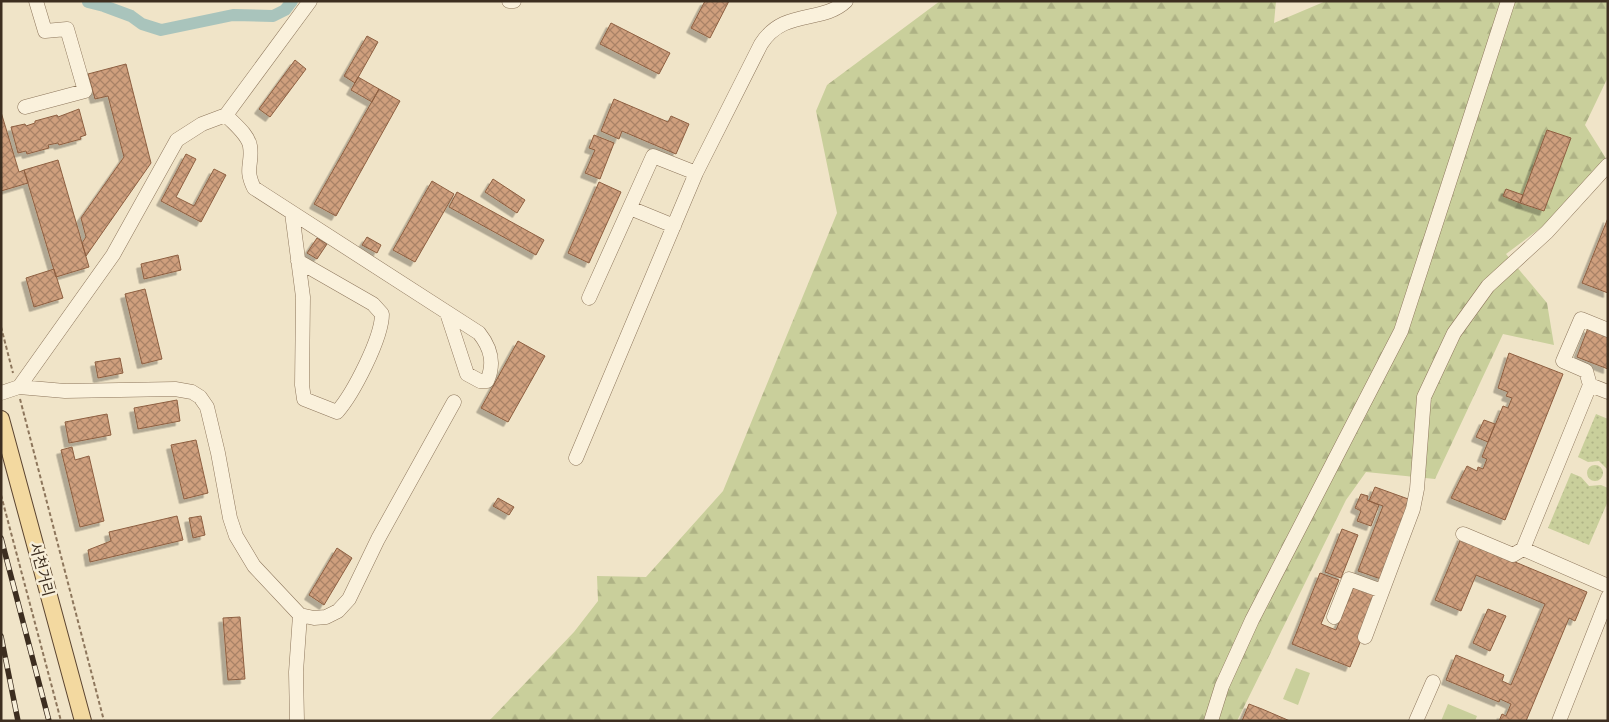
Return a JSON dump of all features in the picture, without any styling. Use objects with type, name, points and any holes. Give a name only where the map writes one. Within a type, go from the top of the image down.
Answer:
[{"type":"main road","name":"서천거리","points":[[1,419],[83,721]]},
{"type":"street","points":[[24,107],[85,91],[67,29],[45,31],[36,1]]},
{"type":"street","points":[[18,387],[113,255],[177,140],[202,124],[226,115],[310,1]]},
{"type":"street","points":[[508,1],[514,1]]},
{"type":"street","points":[[576,458],[696,173],[767,34],[796,18],[830,10],[846,1]]},
{"type":"street","points":[[1211,721],[1222,686],[1252,620],[1401,331],[1508,1]]},
{"type":"street","points":[[226,115],[246,136],[250,146],[248,175],[254,188],[479,333],[486,342],[492,369],[488,381],[480,381],[467,374],[447,313]]},
{"type":"street","points":[[589,298],[653,156],[696,173]]},
{"type":"street","points":[[1365,637],[1412,509],[1417,489],[1424,396],[1454,333],[1488,286],[1547,232],[1608,165]]},
{"type":"street","points":[[630,208],[674,226]]},
{"type":"street","points":[[292,213],[298,260],[303,297],[302,385],[304,399],[336,412],[348,400],[382,328],[382,314],[373,304],[298,260]]},
{"type":"street","points":[[1463,534],[1512,555],[1523,549],[1590,385],[1586,371],[1564,360],[1581,319],[1608,330]]},
{"type":"street","points":[[1590,385],[1608,392]]},
{"type":"street","points":[[1,393],[18,387],[65,391],[175,389],[192,392],[200,397],[207,407],[230,518],[236,536],[254,566],[300,615],[314,618],[338,611],[348,600],[378,539],[454,402]]},
{"type":"street","points":[[1523,549],[1608,586]]},
{"type":"street","points":[[1334,616],[1349,579],[1382,591]]},
{"type":"street","points":[[1559,721],[1608,597]]},
{"type":"street","points":[[297,721],[296,672],[300,615]]},
{"type":"street","points":[[1416,721],[1433,682]]},
{"type":"path","points":[[1,327],[104,721]]},
{"type":"path","points":[[1,495],[61,721]]},
{"type":"green space","points":[[940,1],[1276,1],[1274,23],[1326,1],[1608,1],[1608,77],[1585,125],[1607,160],[1555,217],[1506,254],[1547,303],[1554,345],[1503,334],[1435,479],[1366,472],[1346,500],[1237,721],[489,721],[574,632],[598,601],[597,576],[646,577],[723,491],[837,213],[816,111],[827,85]]},
{"type":"green space","points":[[1596,414],[1608,419],[1608,470],[1599,461],[1588,462],[1578,457]]},
{"type":"green space","points":[[1595,465],[1601,467],[1603,473],[1601,479],[1595,481],[1589,479],[1587,473],[1589,467]]},
{"type":"green space","points":[[1571,473],[1581,477],[1589,486],[1601,485],[1608,488],[1608,501],[1589,545],[1548,528]]},
{"type":"green space","points":[[1296,668],[1310,673],[1298,705],[1283,699]]},
{"type":"green space","points":[[1448,704],[1477,716],[1475,721],[1441,721]]},
{"type":"building","points":[[705,1],[729,1],[710,38],[691,28]]},
{"type":"building","points":[[611,23],[670,53],[659,74],[600,44]]},
{"type":"building","points":[[367,36],[378,42],[355,83],[344,76]]},
{"type":"building","points":[[295,60],[306,69],[270,117],[259,109]]},
{"type":"building","points":[[126,64],[151,163],[86,256],[82,243],[86,237],[81,218],[124,157],[108,96],[95,99],[88,74]]},
{"type":"building","points":[[358,77],[379,89],[372,102],[351,90]]},
{"type":"building","points":[[379,89],[400,101],[336,216],[314,204]]},
{"type":"building","points":[[614,99],[668,122],[671,116],[689,124],[676,154],[622,131],[619,139],[601,131]]},
{"type":"building","points":[[79,109],[86,135],[80,137],[81,139],[59,145],[58,143],[48,145],[49,148],[27,154],[26,151],[18,153],[11,127],[25,124],[26,126],[35,123],[35,121],[57,115],[58,117]]},
{"type":"building","points":[[1,112],[19,172],[24,170],[28,183],[1,191]]},
{"type":"building","points":[[1547,130],[1571,138],[1544,211],[1520,203]]},
{"type":"building","points":[[594,135],[614,143],[600,179],[585,173],[595,150],[589,148]]},
{"type":"building","points":[[186,154],[196,159],[176,197],[194,206],[214,169],[226,175],[201,222],[161,201]]},
{"type":"building","points":[[58,160],[89,267],[56,277],[24,170]]},
{"type":"building","points":[[493,179],[525,200],[517,213],[485,192]]},
{"type":"building","points":[[432,181],[454,194],[415,262],[393,250]]},
{"type":"building","points":[[599,182],[621,192],[589,263],[568,253]]},
{"type":"building","points":[[1506,189],[1523,195],[1520,203],[1503,196]]},
{"type":"building","points":[[457,192],[544,240],[536,255],[449,207]]},
{"type":"building","points":[[1608,218],[1608,293],[1582,283]]},
{"type":"building","points":[[367,237],[381,245],[377,253],[362,245]]},
{"type":"building","points":[[317,238],[327,244],[317,259],[307,253]]},
{"type":"building","points":[[178,255],[181,270],[144,279],[141,264]]},
{"type":"building","points":[[54,269],[63,298],[34,307],[26,278]]},
{"type":"building","points":[[145,289],[162,359],[142,364],[125,294]]},
{"type":"building","points":[[1588,328],[1608,336],[1608,369],[1577,357]]},
{"type":"building","points":[[518,341],[545,356],[508,422],[481,408]]},
{"type":"building","points":[[1509,353],[1563,374],[1505,520],[1451,498],[1467,466],[1477,471],[1478,467],[1483,469],[1487,459],[1482,457],[1488,442],[1503,406],[1508,408],[1512,398],[1506,396],[1508,392],[1498,388]]},
{"type":"building","points":[[120,358],[123,373],[98,378],[95,362]]},
{"type":"building","points":[[177,400],[180,421],[138,429],[134,408]]},
{"type":"building","points":[[107,414],[111,435],[69,443],[65,422]]},
{"type":"building","points":[[1484,420],[1495,424],[1488,442],[1476,437]]},
{"type":"building","points":[[196,440],[208,493],[184,499],[171,445]]},
{"type":"building","points":[[72,447],[75,460],[89,456],[104,521],[80,527],[61,450]]},
{"type":"building","points":[[1375,487],[1411,500],[1381,579],[1358,571],[1383,506],[1369,501]]},
{"type":"building","points":[[1361,494],[1368,496],[1367,500],[1379,505],[1371,526],[1357,521],[1361,511],[1355,508]]},
{"type":"building","points":[[498,498],[514,507],[509,515],[493,506]]},
{"type":"building","points":[[177,516],[183,540],[90,562],[88,550],[111,541],[109,532]]},
{"type":"building","points":[[201,516],[205,535],[193,538],[189,518]]},
{"type":"building","points":[[1342,529],[1358,535],[1341,578],[1325,572]]},
{"type":"building","points":[[1462,536],[1484,549],[1587,592],[1575,621],[1569,618],[1526,721],[1499,721],[1502,714],[1506,716],[1511,704],[1500,699],[1499,702],[1446,680],[1456,655],[1504,675],[1502,681],[1511,685],[1545,604],[1476,575],[1461,611],[1435,600]]},
{"type":"building","points":[[337,548],[352,558],[324,605],[309,595]]},
{"type":"building","points":[[1320,573],[1339,580],[1321,624],[1336,630],[1354,586],[1379,596],[1350,667],[1292,644]]},
{"type":"building","points":[[1488,609],[1506,616],[1490,651],[1473,643]]},
{"type":"building","points":[[240,617],[245,679],[228,680],[223,618]]},
{"type":"building","points":[[1249,704],[1262,709],[1290,721],[1242,721]]},
{"type":"waterway","points":[[88,2],[131,16],[142,24],[161,30],[233,15],[273,16],[285,10],[292,1]]},
{"type":"railway","points":[[1,538],[49,721]]},
{"type":"railway","points":[[1,636],[18,721]]}]
